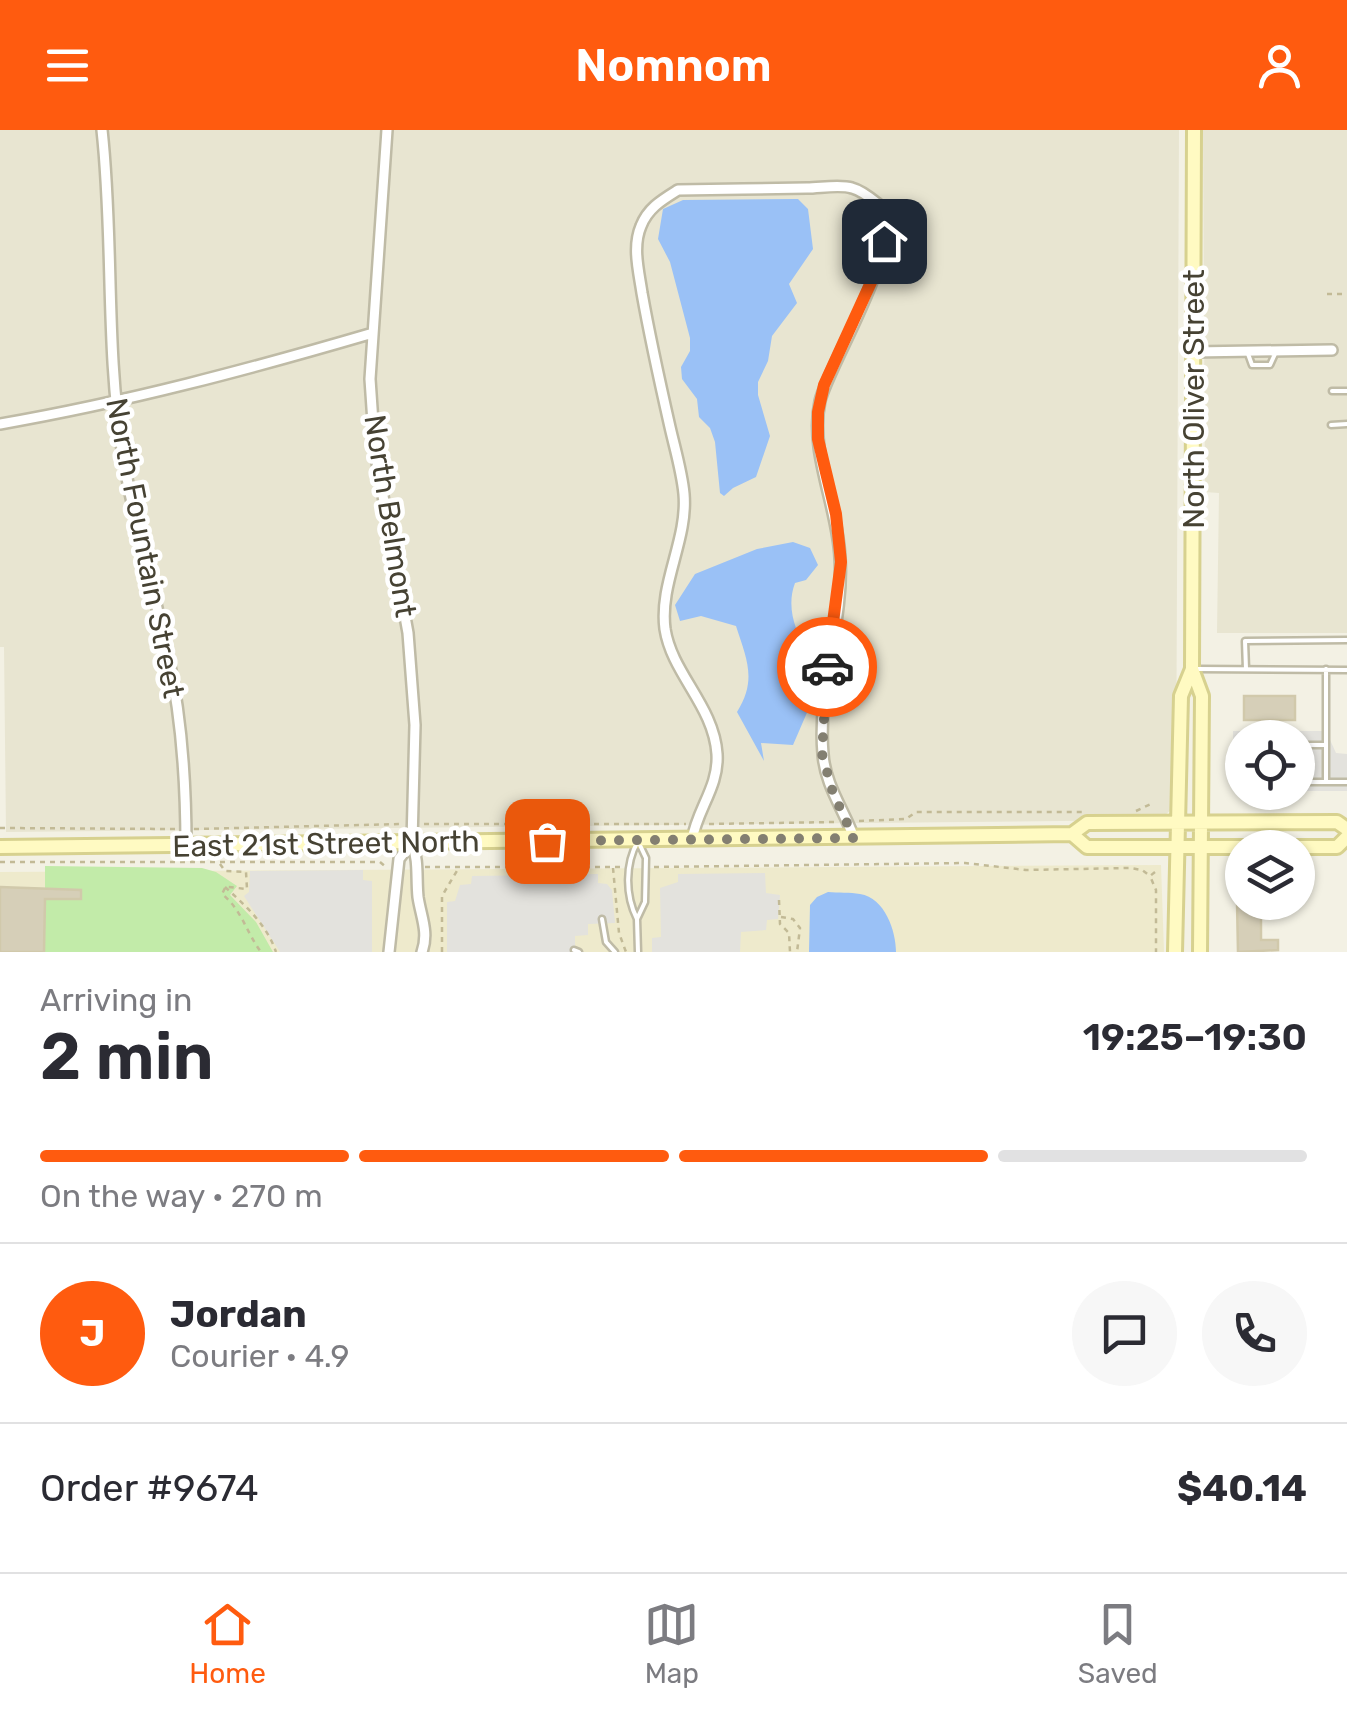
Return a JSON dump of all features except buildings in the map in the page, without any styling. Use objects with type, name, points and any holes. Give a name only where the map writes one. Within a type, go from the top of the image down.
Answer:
[{"type":"main road","name":"North Oliver Street","points":[[1174,952],[1180,696],[1192,668],[1195,605],[1194,130]]},
{"type":"main road","name":"North Oliver Street","points":[[1192,668],[1202,696],[1200,952]]},
{"type":"main road","name":"East 21st Street North","points":[[0,847],[1072,834],[1087,823],[1337,822],[1347,829]]},
{"type":"main road","name":"East 21st Street North","points":[[1072,834],[1087,848],[1337,847],[1347,837]]},
{"type":"street","name":"North Fountain Street","points":[[102,130],[108,184],[111,356],[122,456],[169,658],[182,741],[186,846]]},
{"type":"street","name":"North Belmont","points":[[387,130],[370,379],[375,452],[410,651],[415,725],[412,842]]},
{"type":"street","points":[[692,840],[694,824],[715,784],[717,754],[711,725],[674,656],[666,629],[666,599],[685,520],[684,490],[636,255],[640,229],[656,203],[678,190],[852,188],[878,204],[886,225],[878,267],[824,385],[818,412],[818,439],[836,514],[841,562],[828,654],[822,754],[833,793],[854,838]]},
{"type":"street","points":[[0,424],[116,402],[248,370],[374,333]]},
{"type":"street","points":[[1193,352],[1332,350]]},
{"type":"street","points":[[412,842],[426,932],[422,952]]},
{"type":"street","points":[[389,952],[399,859],[412,842]]},
{"type":"lane","points":[[1332,391],[1347,391]]},
{"type":"lane","points":[[1332,424],[1347,424]]},
{"type":"lane","points":[[1246,669],[1245,640],[1347,640]]},
{"type":"lane","points":[[1192,668],[1347,670]]},
{"type":"lane","points":[[1326,670],[1326,782]]},
{"type":"lane","points":[[1315,746],[1326,746]]},
{"type":"lane","points":[[1315,782],[1347,782]]},
{"type":"lane","points":[[638,841],[629,858],[630,904],[638,919]]},
{"type":"lane","points":[[638,841],[646,858],[638,952]]},
{"type":"lane","points":[[602,919],[606,942],[616,952]]},
{"type":"path","points":[[1327,294],[1347,294]]},
{"type":"path","points":[[1134,812],[1153,802]]},
{"type":"path","points":[[0,828],[694,824],[906,819],[916,812],[1087,812]]},
{"type":"path","points":[[0,862],[380,862],[388,868],[389,878]]},
{"type":"path","points":[[220,862],[225,871],[246,872],[247,889],[225,887]]},
{"type":"path","points":[[646,867],[964,863],[1026,870],[1130,868],[1150,876],[1156,890],[1156,952]]},
{"type":"path","points":[[613,867],[618,934],[626,952]]},
{"type":"path","points":[[419,868],[629,867]]},
{"type":"path","points":[[442,952],[442,896],[458,869]]},
{"type":"path","points":[[1150,876],[1155,872]]},
{"type":"path","points":[[225,887],[222,894],[239,910],[246,931],[261,952]]},
{"type":"path","points":[[225,887],[250,909],[276,952]]},
{"type":"path","points":[[778,900],[780,924],[789,932],[790,952]]},
{"type":"path","points":[[780,917],[798,923],[797,952]]},
{"type":"shaded area","points":[[0,130],[1179,130],[1176,805],[1163,817],[1151,820],[6,832],[4,647],[0,647]]},
{"type":"shaded area","points":[[1203,130],[1347,130],[1347,633],[1217,633],[1219,493],[1205,492]]},
{"type":"shaded area","points":[[1315,731],[1326,731],[1336,753],[1347,754],[1347,791],[1315,791]]},
{"type":"shaded area","points":[[1161,865],[1164,952],[0,952],[0,872]]},
{"type":"shaded area","points":[[363,870],[363,880],[372,881],[372,952],[280,952],[244,896],[249,892],[250,871]]},
{"type":"shaded area","points":[[765,873],[766,893],[780,895],[778,919],[767,920],[766,930],[741,932],[740,952],[652,952],[652,938],[661,937],[660,888],[678,882],[678,874]]},
{"type":"shaded area","points":[[598,874],[598,883],[607,884],[612,890],[615,923],[588,924],[588,935],[575,936],[575,952],[447,952],[447,902],[455,901],[460,885],[471,884],[472,876]]},
{"type":"green space","points":[[45,866],[202,868],[216,872],[237,886],[230,895],[256,922],[273,952],[0,952],[0,887],[45,888]]},
{"type":"water","points":[[798,199],[808,209],[813,249],[789,284],[797,303],[772,336],[768,361],[758,382],[770,436],[756,477],[724,496],[720,493],[710,428],[699,417],[697,399],[682,379],[681,367],[690,351],[690,338],[670,262],[658,239],[663,209],[683,200]]},
{"type":"water","points":[[793,542],[810,548],[818,565],[806,580],[795,583],[791,601],[796,627],[808,652],[795,668],[795,678],[809,708],[793,745],[761,743],[764,761],[737,712],[748,680],[736,626],[701,616],[680,621],[675,605],[695,574],[757,549]]},
{"type":"water","points":[[828,892],[860,894],[876,902],[891,925],[896,952],[809,952],[810,905]]},
{"type":"way so far","points":[[547,841],[854,838],[833,793],[822,754],[827,667]]},
{"type":"route","points":[[827,667],[841,562],[836,514],[818,439],[818,412],[824,385],[864,302],[884,241]]}]
